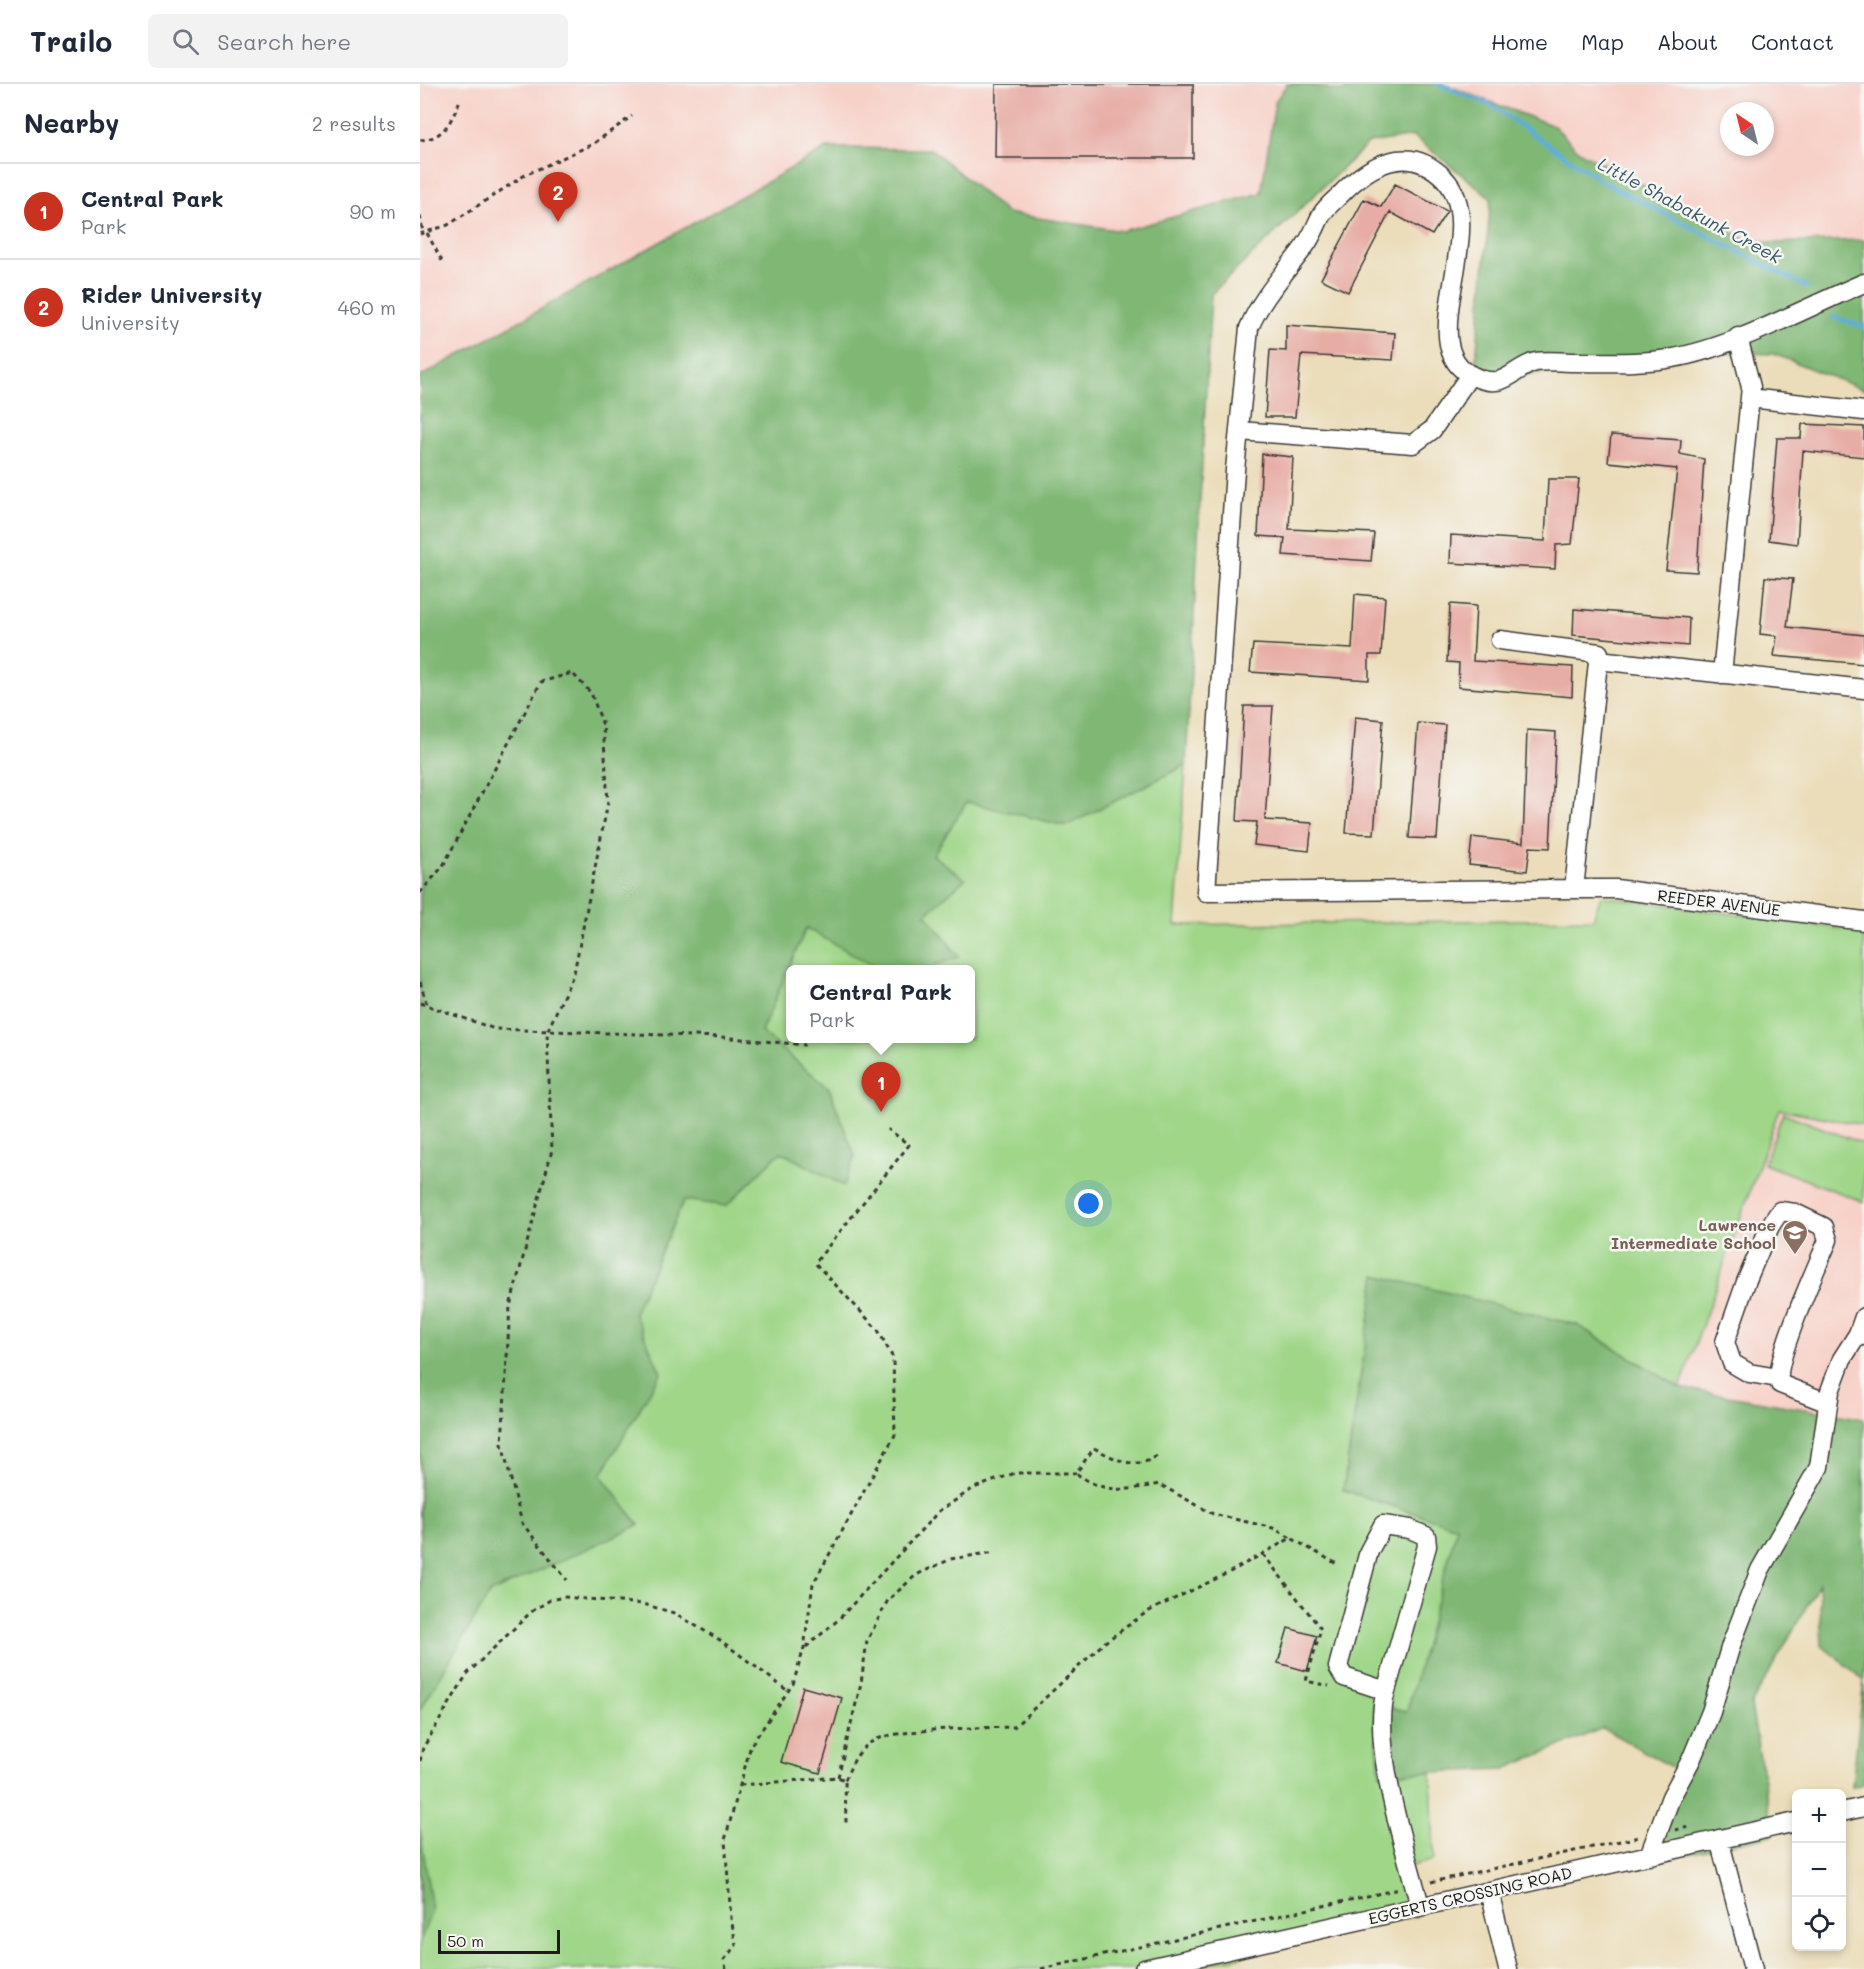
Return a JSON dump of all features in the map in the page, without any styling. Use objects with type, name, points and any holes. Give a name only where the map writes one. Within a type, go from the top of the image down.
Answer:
[{"type":"street","points":[[1470,375],[1432,430],[1413,444],[1239,431],[1247,337],[1254,315],[1314,235],[1323,213],[1358,176],[1386,161],[1402,160],[1431,168],[1443,177],[1460,205],[1462,220],[1448,344],[1453,357],[1470,375],[1486,380],[1500,380],[1537,362],[1642,362],[1707,349],[1864,283]]},
{"type":"street","points":[[1722,674],[1752,387],[1738,337]]},
{"type":"street","points":[[1750,398],[1864,411]]},
{"type":"street","name":"REEDER AVENUE","points":[[1239,431],[1206,892],[1616,889],[1864,921]]},
{"type":"street","points":[[1500,640],[1599,653],[1574,889]]},
{"type":"street","points":[[1598,660],[1864,689]]},
{"type":"street","points":[[1778,1378],[1749,1373],[1732,1363],[1725,1342],[1746,1282],[1770,1226],[1780,1211],[1795,1213],[1824,1227],[1828,1240],[1781,1357],[1778,1378],[1780,1384],[1828,1403]]},
{"type":"street","points":[[1649,1856],[1671,1797],[1691,1760],[1711,1712],[1731,1645],[1760,1570],[1819,1467],[1830,1391],[1842,1359],[1862,1329]]},
{"type":"street","points":[[1386,1691],[1344,1677],[1338,1667],[1369,1551],[1383,1525],[1410,1529],[1426,1536],[1427,1546],[1386,1691],[1383,1732],[1390,1792],[1420,1906]]},
{"type":"street","points":[[1846,1811],[1864,1807]]},
{"type":"street","name":"EGGERTS CROSSING ROAD","points":[[1144,1969],[1211,1962],[1420,1906],[1792,1823]]},
{"type":"street","points":[[1719,1839],[1753,1969]]},
{"type":"street","points":[[1490,1891],[1508,1969]]},
{"type":"path","points":[[420,140],[440,135],[452,120],[460,100]]},
{"type":"path","points":[[423,233],[448,225],[525,175],[593,144],[632,116]]},
{"type":"path","points":[[420,216],[423,233],[444,263]]},
{"type":"path","points":[[420,893],[443,866],[540,682],[572,673],[591,693],[603,725],[608,802],[574,973],[547,1032],[552,1150],[510,1306],[502,1444],[522,1523],[567,1580]]},
{"type":"path","points":[[420,982],[427,1005]]},
{"type":"path","points":[[420,1003],[495,1029],[721,1037],[806,1045]]},
{"type":"path","points":[[726,1969],[724,1960],[736,1945],[731,1918],[726,1840],[751,1745],[793,1684],[804,1648],[813,1584],[895,1435],[893,1358],[878,1330],[816,1263],[909,1145],[888,1129]]},
{"type":"path","points":[[1076,1473],[1094,1448],[1120,1462],[1146,1464],[1157,1456]]},
{"type":"path","points":[[804,1648],[838,1620],[939,1511],[974,1488],[1015,1473],[1076,1473],[1091,1485],[1126,1491],[1159,1484],[1213,1514],[1273,1528],[1337,1564]]},
{"type":"path","points":[[846,1823],[845,1780],[854,1756],[876,1740],[957,1729],[1014,1727],[1105,1642],[1147,1612],[1291,1538]]},
{"type":"path","points":[[838,1777],[861,1683],[867,1641],[888,1600],[916,1575],[951,1559],[995,1552]]},
{"type":"path","points":[[1263,1554],[1321,1629],[1306,1681],[1340,1689]]},
{"type":"path","points":[[420,1761],[423,1748],[467,1674],[531,1612],[550,1600],[564,1598],[643,1604],[674,1613],[720,1640],[788,1691]]},
{"type":"path","points":[[740,1785],[838,1777],[845,1780]]},
{"type":"shaded area","points":[[420,84],[1287,84],[1275,102],[1261,193],[1122,231],[1007,213],[931,149],[827,148],[420,377]]},
{"type":"shaded area","points":[[1443,84],[1864,84],[1864,240],[1773,243],[1747,240],[1580,152],[1554,126]]},
{"type":"shaded area","name":"Lawrence Intermediate School","points":[[1777,1105],[1864,1124],[1864,1424],[1680,1388]]},
{"type":"green space","points":[[1287,84],[1305,84],[1341,91],[1361,84],[1443,84],[1554,126],[1580,152],[1747,240],[1773,243],[1864,240],[1864,390],[1774,354],[1706,352],[1474,381],[1491,198],[1413,136],[1369,143],[1211,294],[1186,765],[1066,826],[967,802],[933,855],[965,879],[926,914],[959,957],[936,965],[872,965],[806,928],[790,965],[786,965],[786,974],[761,1032],[829,1088],[855,1156],[844,1186],[781,1152],[726,1206],[684,1200],[634,1313],[661,1373],[601,1475],[639,1525],[490,1593],[420,1710],[420,377],[827,148],[931,149],[1007,213],[1122,231],[1261,193],[1275,102]]},
{"type":"green space","points":[[420,759],[1171,772],[1186,765],[1175,925],[1593,919],[1601,896],[1864,932],[1864,1125],[1779,1109],[1680,1388],[1577,1325],[1376,1276],[1466,1518],[1429,1714],[1434,1860],[1404,1868],[1417,1916],[1186,1969],[420,1969]]},
{"type":"green space","points":[[1783,1113],[1864,1144],[1864,1202],[1764,1164]]},
{"type":"green space","points":[[1376,1275],[1577,1325],[1680,1388],[1864,1419],[1864,1680],[1822,1646],[1819,1584],[1751,1705],[1773,1835],[1657,1861],[1682,1773],[1603,1728],[1505,1769],[1380,1774],[1373,1704],[1407,1711],[1457,1527],[1343,1490]]},
{"type":"green space","points":[[1864,1680],[1864,1784],[1852,1787]]},
{"type":"green space","points":[[420,1828],[432,1910],[420,1941]]},
{"type":"building","points":[[996,84],[1193,84],[1193,158],[995,158]]},
{"type":"building","points":[[1395,184],[1447,211],[1432,235],[1390,212],[1348,292],[1321,279],[1364,199],[1381,207]]},
{"type":"building","points":[[1286,325],[1395,333],[1393,360],[1301,355],[1295,417],[1265,417],[1270,350],[1286,351]]},
{"type":"building","points":[[1802,424],[1864,427],[1864,457],[1803,451],[1797,544],[1769,540],[1777,438],[1801,438]]},
{"type":"building","points":[[1611,435],[1681,440],[1680,454],[1704,459],[1697,572],[1666,570],[1677,469],[1608,462]]},
{"type":"building","points":[[1262,454],[1293,457],[1289,529],[1374,533],[1371,561],[1283,555],[1285,538],[1258,536]]},
{"type":"building","points":[[1548,479],[1579,479],[1572,544],[1556,545],[1555,569],[1450,563],[1451,535],[1545,541]]},
{"type":"building","points":[[1765,577],[1793,579],[1787,627],[1864,635],[1864,664],[1774,656],[1777,636],[1760,634]]},
{"type":"building","points":[[1355,594],[1385,597],[1381,655],[1369,655],[1369,680],[1250,672],[1253,644],[1352,649]]},
{"type":"building","points":[[1450,604],[1476,606],[1473,661],[1573,667],[1572,697],[1458,687],[1459,663],[1447,662]]},
{"type":"building","points":[[1574,609],[1689,618],[1688,646],[1573,635]]},
{"type":"building","points":[[1244,706],[1273,706],[1265,820],[1312,823],[1309,851],[1254,845],[1257,822],[1237,821]]},
{"type":"building","points":[[1355,717],[1383,720],[1374,834],[1346,833]]},
{"type":"building","points":[[1418,723],[1445,725],[1437,839],[1409,838]]},
{"type":"building","points":[[1527,730],[1556,732],[1550,848],[1530,847],[1527,871],[1469,865],[1472,837],[1523,843]]},
{"type":"building","points":[[1288,1628],[1317,1636],[1307,1671],[1278,1663]]},
{"type":"building","points":[[803,1687],[842,1698],[820,1773],[781,1762]]},
{"type":"waterway","name":"Little Shabakunk Creek","points":[[1437,84],[1491,105],[1603,182],[1807,287]]},
{"type":"waterway","name":"Little Shabakunk Creek","points":[[1833,317],[1864,327]]},
{"type":"place","name":"Rider University","points":[[558,222]]},
{"type":"place","name":"Central Park","points":[[881,1112]]},
{"type":"place","name":"Lawrence Intermediate School","points":[[1795,1256]]}]
